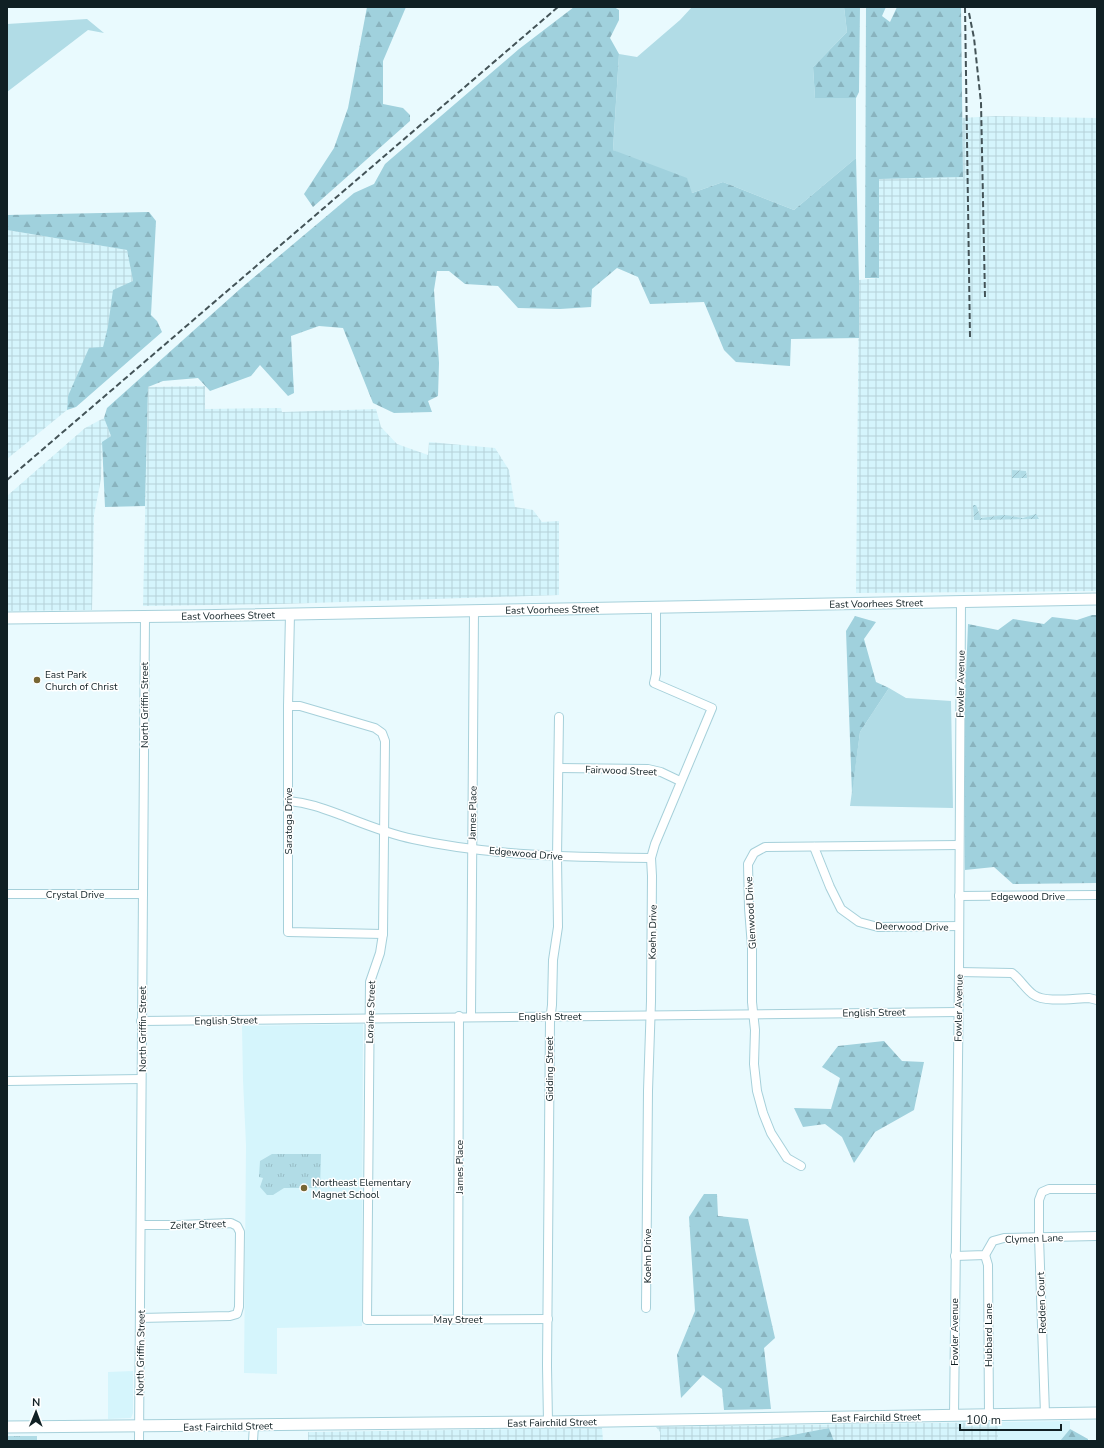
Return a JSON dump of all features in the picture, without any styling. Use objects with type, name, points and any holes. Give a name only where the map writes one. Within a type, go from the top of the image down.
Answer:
[{"type":"main road","name":"East Voorhees Street","points":[[7,618],[656,608],[1097,599]]},
{"type":"main road","name":"East Fairchild Street","points":[[7,1428],[548,1422],[1097,1413]]},
{"type":"street","name":"Fowler Avenue","points":[[954,1416],[961,601]]},
{"type":"street","name":"Koehn Drive","points":[[646,1308],[651,858],[680,781],[712,708],[654,683],[656,674],[656,608]]},
{"type":"street","name":"James Place","points":[[471,1016],[474,610]]},
{"type":"street","name":"Saratoga Drive","points":[[290,614],[288,706],[288,932],[383,934]]},
{"type":"street","name":"North Griffin Street","points":[[139,1441],[145,616]]},
{"type":"street","name":"Loraine Street","points":[[288,706],[300,706],[375,728],[382,733],[385,741],[383,934],[380,953],[370,982],[367,1320]]},
{"type":"street","name":"Gidding Street","points":[[548,1422],[550,1016],[552,1005],[553,960],[558,927],[557,857],[559,717]]},
{"type":"street","name":"Fairwood Street","points":[[559,768],[648,769],[661,772],[680,781]]},
{"type":"street","name":"Edgewood Drive","points":[[289,801],[305,802],[384,831],[413,839],[472,849],[557,857],[651,858]]},
{"type":"street","name":"Glenwood Drive","points":[[801,1166],[787,1158],[772,1133],[763,1113],[757,1091],[754,1064],[752,947],[748,864],[754,853],[765,847],[959,845]]},
{"type":"street","name":"Deerwood Drive","points":[[814,847],[830,887],[841,909],[859,922],[878,927],[959,926]]},
{"type":"street","name":"Crystal Drive","points":[[7,894],[143,894]]},
{"type":"street","name":"Edgewood Drive","points":[[959,896],[1097,895]]},
{"type":"street","points":[[959,972],[1012,973],[1019,978],[1032,995],[1041,999],[1089,998],[1097,1000]]},
{"type":"street","name":"English Street","points":[[142,1021],[459,1016],[958,1012]]},
{"type":"street","name":"James Place","points":[[458,1319],[459,1016]]},
{"type":"street","points":[[7,1081],[141,1079]]},
{"type":"street","name":"Redden Court","points":[[1045,1414],[1039,1200],[1042,1192],[1049,1189],[1097,1189]]},
{"type":"street","name":"Zeiter Street","points":[[140,1318],[230,1316],[237,1314],[239,1307],[240,1232],[237,1226],[231,1223],[141,1225]]},
{"type":"street","name":"Clymen Lane","points":[[986,1255],[993,1241],[1004,1238],[1097,1236]]},
{"type":"street","points":[[955,1256],[986,1255]]},
{"type":"street","name":"Hubbard Lane","points":[[986,1255],[988,1265],[989,1415]]},
{"type":"street","name":"May Street","points":[[367,1320],[548,1319]]},
{"type":"street","points":[[253,1441],[254,1425]]},
{"type":"shaded area","points":[[995,116],[1097,118],[1097,591],[856,593],[859,280],[879,278],[879,179],[963,177],[962,118]]},
{"type":"shaded area","points":[[7,230],[127,250],[133,281],[108,326],[103,347],[68,396],[67,410],[7,459]]},
{"type":"shaded area","points":[[205,386],[205,409],[281,408],[282,412],[376,409],[381,427],[397,444],[428,455],[429,442],[495,448],[509,470],[515,507],[533,510],[542,522],[559,521],[559,595],[281,604],[143,606],[148,387]]},
{"type":"shaded area","points":[[104,418],[111,436],[102,443],[101,479],[94,515],[92,610],[7,611],[7,496],[85,428]]},
{"type":"shaded area","name":"Northeast Elementary Magnet School","points":[[363,1024],[362,1326],[277,1328],[277,1374],[244,1373],[246,1145],[242,1026]]},
{"type":"shaded area","points":[[133,1371],[133,1413],[131,1418],[108,1419],[108,1372]]},
{"type":"shaded area","points":[[1070,1421],[1070,1429],[1060,1441],[998,1441],[998,1422]]},
{"type":"shaded area","points":[[998,1422],[998,1441],[834,1441],[829,1428],[761,1441],[660,1441],[660,1432],[656,1427]]},
{"type":"shaded area","points":[[602,1428],[603,1441],[308,1441],[308,1432]]},
{"type":"green space","points":[[367,7],[406,7],[383,61],[383,104],[403,108],[410,115],[410,121],[313,207],[304,194],[334,148],[348,108]]},
{"type":"green space","points":[[574,7],[614,7],[619,10],[619,20],[610,38],[619,54],[613,150],[687,178],[692,193],[723,182],[794,210],[856,158],[859,338],[791,339],[790,366],[736,362],[724,350],[704,302],[650,304],[638,277],[617,268],[592,289],[591,307],[560,309],[518,308],[498,286],[465,284],[449,271],[437,271],[434,290],[439,363],[438,396],[428,401],[432,412],[394,413],[373,403],[343,328],[319,326],[291,336],[294,393],[288,396],[260,365],[251,376],[210,391],[198,378],[163,381],[148,387],[145,506],[105,507],[102,442],[111,436],[104,418],[107,408],[240,289],[354,193],[374,184],[385,164],[519,49]]},
{"type":"green space","points":[[692,7],[844,7],[847,32],[813,67],[815,98],[856,98],[856,158],[794,210],[723,182],[692,193],[613,150],[619,54],[637,57],[680,20]]},
{"type":"green space","points":[[844,7],[860,7],[859,92],[856,98],[815,98],[813,67],[847,32]]},
{"type":"green space","points":[[866,7],[886,7],[882,16],[890,22],[897,7],[961,7],[963,177],[879,179],[879,278],[865,278]]},
{"type":"green space","points":[[87,19],[104,33],[88,30],[7,92],[7,24]]},
{"type":"green space","points":[[149,212],[156,221],[151,315],[157,321],[162,332],[76,407],[67,410],[68,396],[89,348],[103,347],[108,326],[113,290],[133,281],[127,250],[7,230],[7,215]]},
{"type":"green space","points":[[1012,470],[1026,471],[1027,478],[1012,478]]},
{"type":"green space","points":[[973,505],[976,505],[981,518],[1004,515],[1023,518],[1036,514],[1039,519],[974,520]]},
{"type":"green space","points":[[1092,615],[1097,615],[1097,883],[1013,884],[994,867],[965,870],[964,726],[968,624],[998,630],[1013,619],[1044,624],[1052,617],[1077,620]]},
{"type":"green space","points":[[855,616],[876,622],[864,639],[876,682],[889,688],[860,732],[852,794],[846,631]]},
{"type":"green space","points":[[889,688],[906,698],[951,701],[953,808],[850,806],[860,732]]},
{"type":"green space","points":[[884,1041],[902,1061],[924,1062],[914,1110],[875,1132],[854,1163],[842,1137],[825,1124],[803,1127],[794,1108],[831,1109],[840,1078],[822,1067],[838,1046]]},
{"type":"green space","points":[[272,1154],[321,1154],[320,1188],[284,1188],[273,1195],[267,1195],[260,1187],[263,1178],[259,1177],[260,1161]]},
{"type":"green space","points":[[704,1194],[717,1194],[718,1216],[748,1219],[775,1338],[764,1348],[771,1409],[724,1410],[722,1389],[703,1375],[681,1398],[677,1355],[695,1311],[689,1217]]},
{"type":"green space","points":[[829,1428],[834,1441],[761,1441]]},
{"type":"green space","points":[[1070,1429],[1088,1439],[1088,1441],[1060,1441]]},
{"type":"green space","points":[[7,1436],[37,1436],[37,1441],[7,1441]]},
{"type":"railway","points":[[7,480],[558,7]]},
{"type":"railway","points":[[965,7],[970,337]]},
{"type":"railway","points":[[969,13],[974,38],[981,103],[985,297]]},
{"type":"place","name":"East Park Church of Christ","points":[[37,680]]},
{"type":"place","name":"Northeast Elementary Magnet School","points":[[304,1188]]}]
